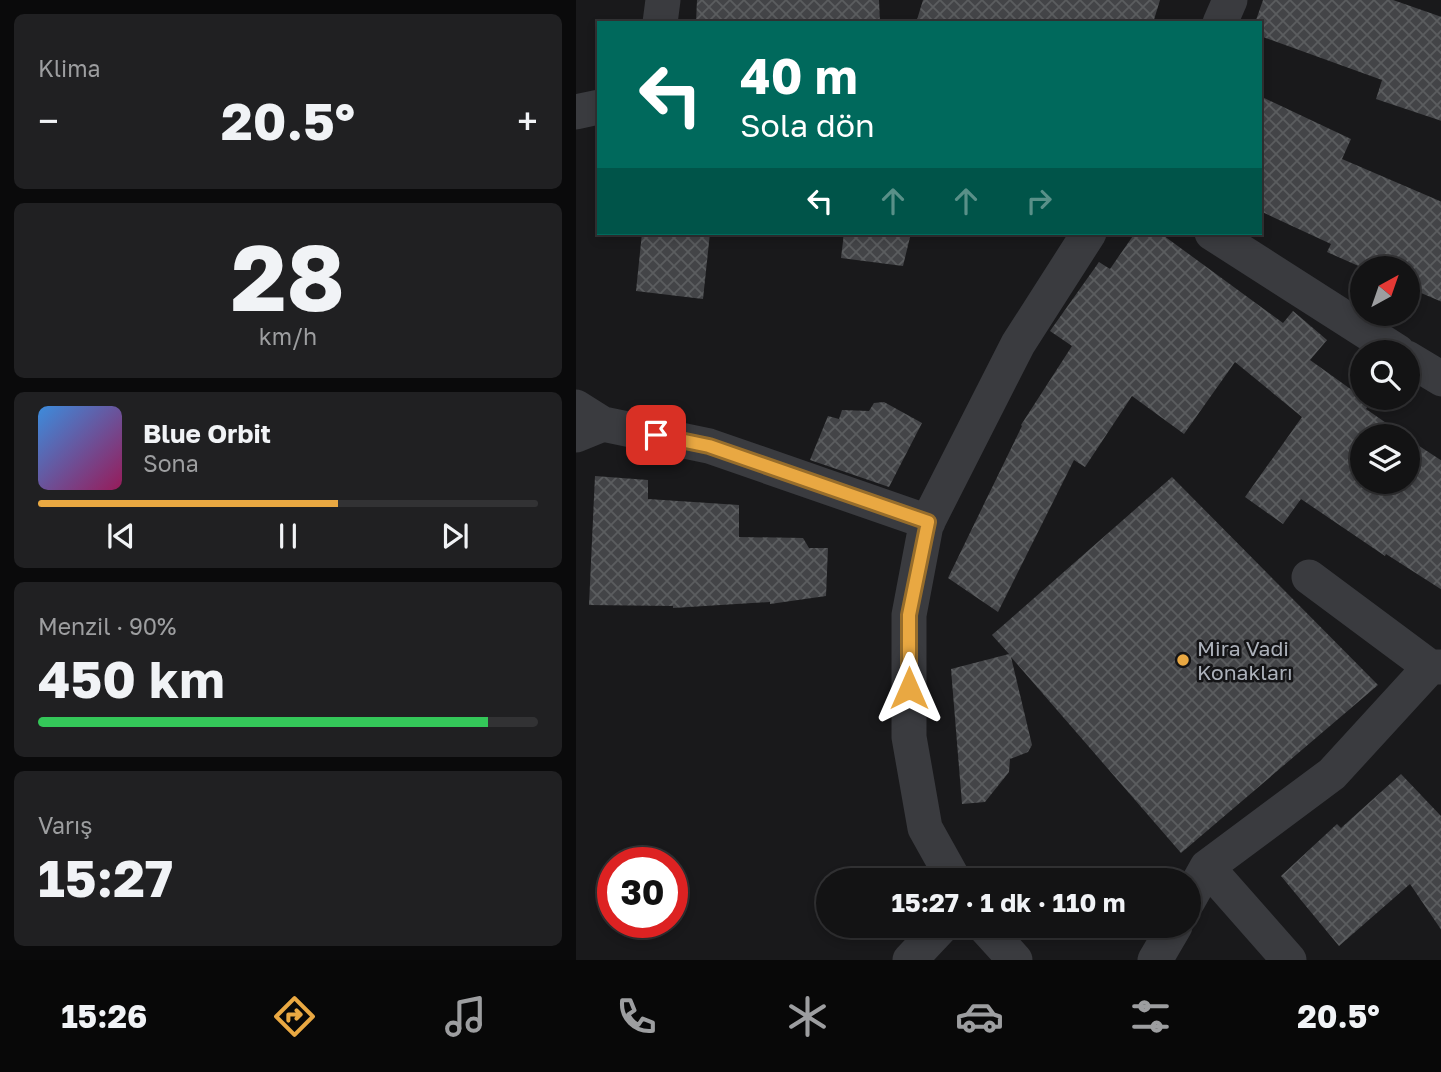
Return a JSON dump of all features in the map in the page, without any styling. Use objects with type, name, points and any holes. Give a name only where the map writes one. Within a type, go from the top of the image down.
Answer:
[{"type":"street","points":[[660,21],[663,0]]},
{"type":"street","points":[[1221,21],[1230,0]]},
{"type":"street","points":[[947,868],[925,828],[908,737],[909,615],[928,522],[1018,344],[1088,235]]},
{"type":"street","points":[[1215,235],[1379,340]]},
{"type":"street","points":[[1420,366],[1441,379]]},
{"type":"street","points":[[585,422],[709,446],[928,522]]},
{"type":"street","points":[[1201,878],[1207,867],[1332,775],[1436,667],[1309,577]]},
{"type":"street","points":[[1207,867],[1289,960]]},
{"type":"street","points":[[910,960],[931,938]]},
{"type":"street","points":[[995,938],[1015,960]]},
{"type":"street","points":[[1155,960],[1168,938]]},
{"type":"building","points":[[697,0],[879,0],[880,21],[696,21]]},
{"type":"building","points":[[923,0],[1160,0],[1154,21],[917,21]]},
{"type":"building","points":[[1263,0],[1393,0],[1442,17],[1442,121],[1376,99],[1382,80],[1262,37],[1262,21],[1256,21]]},
{"type":"building","points":[[1262,97],[1351,139],[1342,159],[1442,202],[1442,302],[1420,293],[1420,256],[1350,256],[1350,262],[1327,252],[1331,244],[1262,212]]},
{"type":"building","points":[[642,235],[710,235],[703,299],[636,291]]},
{"type":"building","points":[[844,235],[911,235],[903,266],[841,258]]},
{"type":"building","points":[[1134,235],[1163,235],[1283,323],[1293,311],[1327,340],[1310,360],[1350,389],[1350,410],[1367,410],[1388,424],[1350,424],[1350,494],[1420,494],[1420,447],[1442,461],[1442,590],[1386,554],[1385,556],[1301,499],[1283,524],[1245,497],[1302,417],[1235,362],[1184,434],[1132,396],[1085,467],[1074,460],[998,612],[948,578],[1021,425],[1072,346],[1050,331],[1099,262],[1110,269]]},
{"type":"building","points":[[884,402],[922,423],[889,487],[810,460],[828,416],[839,419],[842,410],[869,411],[874,403]]},
{"type":"building","points":[[595,476],[648,480],[648,499],[739,505],[739,537],[803,538],[809,548],[828,548],[826,596],[770,604],[673,608],[589,605]]},
{"type":"building","name":"Mira Vadi Konakları","points":[[1172,477],[1378,685],[1181,853],[1011,657],[1032,745],[1028,752],[1010,759],[1009,772],[985,802],[962,804],[951,669],[1009,654],[992,635]]},
{"type":"building","points":[[1401,774],[1442,817],[1442,931],[1410,884],[1339,946],[1281,876],[1337,824],[1341,828]]},
{"type":"place","name":"Mira Vadi Konakları","points":[[1183,660]]},
{"type":"route","points":[[656,435],[709,446],[928,522],[909,615],[909,688]]}]
